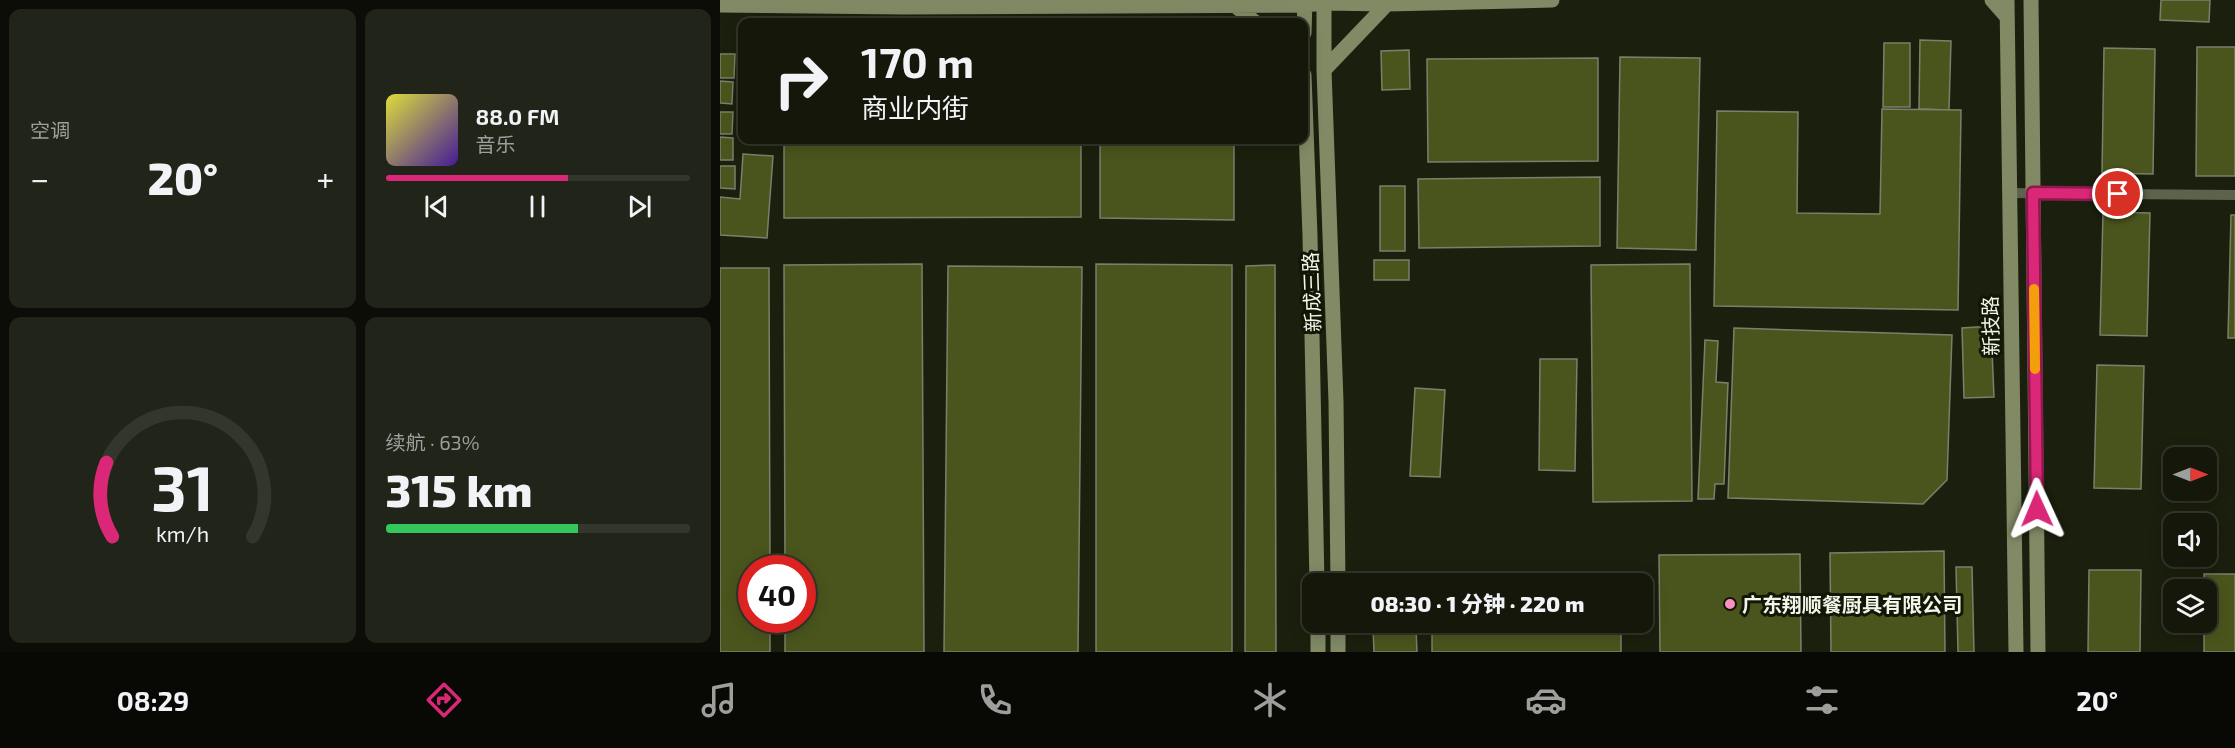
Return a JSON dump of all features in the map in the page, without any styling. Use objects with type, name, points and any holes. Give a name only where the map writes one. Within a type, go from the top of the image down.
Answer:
[{"type":"street","points":[[720,4],[915,7],[1324,1],[1387,4],[1552,0]]},
{"type":"street","points":[[1992,0],[2007,17]]},
{"type":"street","name":"新技路","points":[[2007,0],[2016,652]]},
{"type":"street","name":"新成三路","points":[[1324,1],[1324,70],[1336,401],[1338,573]]},
{"type":"street","points":[[1304,2],[1304,18]]},
{"type":"street","points":[[1233,4],[1250,18]]},
{"type":"street","points":[[1324,70],[1387,4]]},
{"type":"street","points":[[2032,5],[2038,652]]},
{"type":"street","name":"新成三路","points":[[1307,144],[1317,573]]},
{"type":"street","points":[[2010,193],[2235,195]]},
{"type":"street","points":[[1318,633],[1318,652]]},
{"type":"street","points":[[1338,633],[1338,652]]},
{"type":"building","points":[[2161,0],[2210,0],[2209,22],[2160,20]]},
{"type":"building","points":[[1920,40],[1951,41],[1949,110],[1919,109]]},
{"type":"building","points":[[1884,43],[1910,43],[1910,107],[1883,107]]},
{"type":"building","points":[[2197,47],[2235,47],[2235,176],[2196,176]]},
{"type":"building","points":[[2104,48],[2155,49],[2153,174],[2102,173]]},
{"type":"building","points":[[1409,50],[1410,89],[1382,90],[1381,51]]},
{"type":"building","points":[[720,54],[735,54],[734,78],[720,78]]},
{"type":"building","points":[[1620,57],[1700,58],[1696,250],[1617,248]]},
{"type":"building","points":[[1598,58],[1598,161],[1428,162],[1427,59]]},
{"type":"building","points":[[720,81],[733,82],[732,104],[720,103]]},
{"type":"building","points":[[1882,109],[1961,110],[1958,310],[1714,306],[1717,111],[1798,112],[1797,213],[1880,214]]},
{"type":"building","points":[[720,112],[733,112],[732,134],[720,134]]},
{"type":"building","points":[[720,137],[733,138],[733,160],[720,160]]},
{"type":"building","points":[[784,144],[1081,144],[1081,217],[784,218]]},
{"type":"building","points":[[1100,144],[1234,144],[1234,220],[1100,218]]},
{"type":"building","points":[[743,154],[773,156],[767,238],[720,235],[720,197],[740,199]]},
{"type":"building","points":[[720,166],[735,166],[735,189],[720,188]]},
{"type":"building","points":[[1600,177],[1600,246],[1419,248],[1418,179]]},
{"type":"building","points":[[1380,186],[1405,186],[1405,251],[1380,251]]},
{"type":"building","points":[[2103,212],[2150,213],[2147,336],[2100,335]]},
{"type":"building","points":[[2231,215],[2235,215],[2235,338],[2228,338]]},
{"type":"building","points":[[1374,260],[1409,260],[1409,280],[1374,280]]},
{"type":"building","points":[[922,264],[924,652],[785,652],[785,633],[816,633],[816,555],[785,555],[784,265]]},
{"type":"building","points":[[1096,264],[1232,265],[1232,652],[1096,652]]},
{"type":"building","points":[[1690,264],[1692,501],[1593,502],[1591,265]]},
{"type":"building","points":[[1275,265],[1276,652],[1245,652],[1246,266]]},
{"type":"building","points":[[948,266],[1082,267],[1078,652],[944,652]]},
{"type":"building","points":[[720,268],[769,268],[770,555],[738,555],[738,633],[770,633],[770,652],[720,652]]},
{"type":"building","points":[[1991,326],[1994,397],[1964,398],[1962,328]]},
{"type":"building","points":[[1734,328],[1952,335],[1947,480],[1923,504],[1728,498]]},
{"type":"building","points":[[1705,340],[1718,341],[1716,382],[1728,383],[1724,484],[1715,484],[1714,499],[1698,499]]},
{"type":"building","points":[[1540,359],[1577,359],[1575,471],[1539,470]]},
{"type":"building","points":[[2097,365],[2144,366],[2141,489],[2094,488]]},
{"type":"building","points":[[1415,388],[1445,390],[1440,477],[1410,476]]},
{"type":"building","points":[[1944,551],[1945,652],[1831,652],[1830,553]]},
{"type":"building","name":"广东翔顺餐厨具有限公司","points":[[1800,554],[1801,652],[1660,652],[1659,555]]},
{"type":"building","points":[[1956,567],[1972,567],[1974,652],[1958,652]]},
{"type":"building","points":[[2089,570],[2141,570],[2140,652],[2088,652]]},
{"type":"building","points":[[2204,574],[2235,574],[2235,652],[2204,652],[2204,633],[2217,633],[2217,579],[2204,579]]},
{"type":"building","points":[[1373,633],[1416,633],[1417,652],[1374,652]]},
{"type":"building","points":[[1432,633],[1621,633],[1621,652],[1432,652]]},
{"type":"slow traffic","points":[[2034,289],[2035,369]]},
{"type":"place","name":"广东翔顺餐厨具有限公司","points":[[1730,604]]},
{"type":"route","points":[[2037,509],[2033,193],[2118,194]]}]
